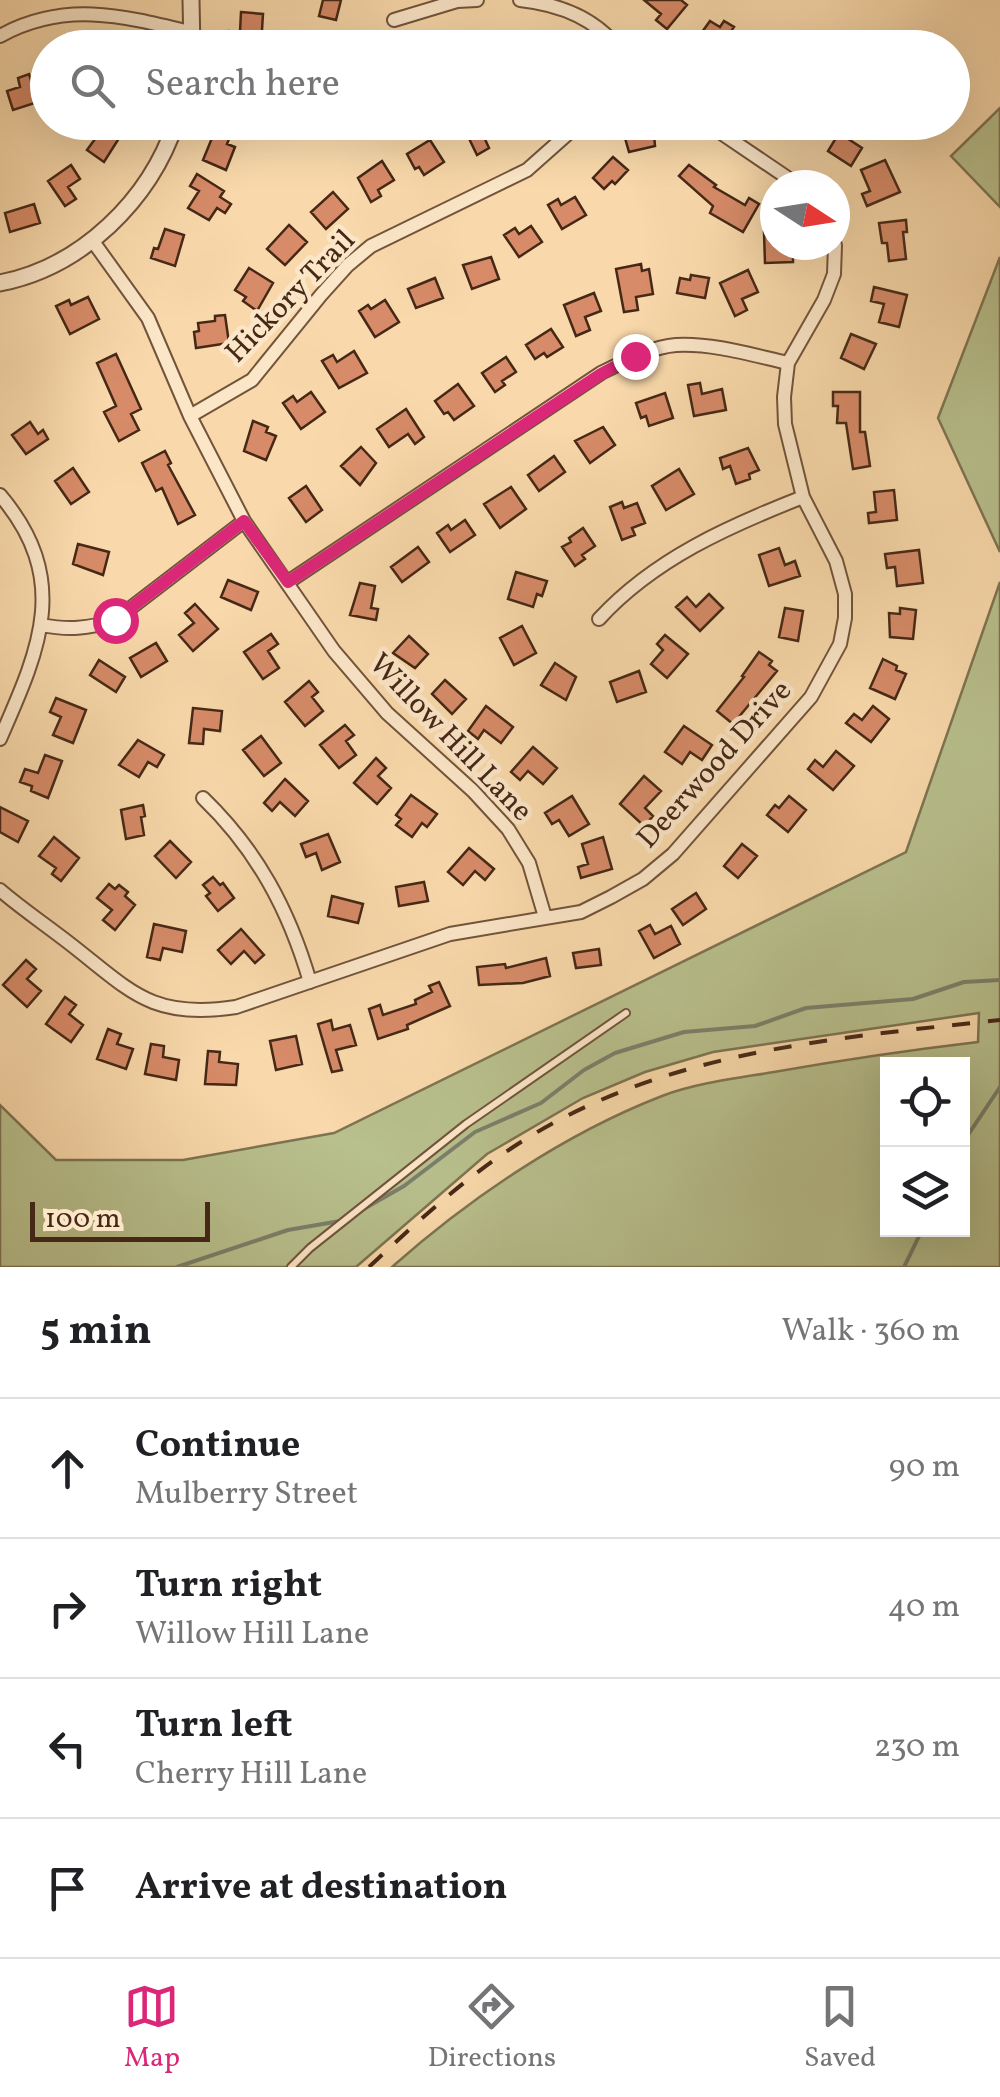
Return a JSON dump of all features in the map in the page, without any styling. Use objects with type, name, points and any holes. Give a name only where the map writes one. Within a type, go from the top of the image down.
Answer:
[{"type":"street","points":[[192,0],[192,30]]},
{"type":"street","points":[[394,20],[456,1],[477,0]]},
{"type":"street","points":[[520,0],[571,12],[599,30]]},
{"type":"street","points":[[0,36],[29,21],[70,11],[128,17],[164,30]]},
{"type":"street","points":[[0,283],[16,280],[92,240],[130,205],[153,172],[168,140]]},
{"type":"street","name":"Hickory Trail","points":[[190,416],[252,380],[320,295],[371,246],[527,170],[561,140]]},
{"type":"street","points":[[732,140],[776,170]]},
{"type":"street","name":"Willow Hill Lane","points":[[92,240],[148,318],[190,416],[244,521],[334,651],[387,714],[473,791],[508,829],[529,864],[545,917]]},
{"type":"street","name":"Deerwood Drive","points":[[0,890],[124,988],[178,1010],[211,1011],[236,1007],[450,934],[581,912],[643,879],[673,854],[776,740],[812,697],[840,644],[845,594],[836,561],[803,497],[786,424],[788,363],[824,300],[834,274],[834,260]]},
{"type":"street","points":[[288,582],[601,374],[635,356],[674,345],[742,352],[788,363]]},
{"type":"street","points":[[0,495],[22,524],[42,580],[40,641],[0,739]]},
{"type":"street","points":[[599,619],[620,596],[692,547],[737,523],[803,497]]},
{"type":"street","points":[[41,625],[68,630],[93,628],[115,620],[244,521]]},
{"type":"street","points":[[202,798],[254,854],[296,934],[310,982]]},
{"type":"lane","points":[[291,1267],[466,1124],[626,1012]]},
{"type":"green space","points":[[1000,108],[1000,207],[951,156]]},
{"type":"green space","points":[[1000,257],[1000,552],[938,418]]},
{"type":"green space","points":[[1000,582],[1000,1267],[392,1267],[453,1217],[520,1170],[625,1111],[675,1091],[717,1081],[978,1042],[979,1013],[713,1052],[645,1072],[583,1098],[487,1154],[356,1267],[0,1267],[0,1105],[56,1160],[183,1160],[334,1133],[906,852]]},
{"type":"building","points":[[323,0],[341,0],[336,20],[319,16]]},
{"type":"building","points":[[644,0],[681,0],[687,5],[667,29],[656,20],[661,14]]},
{"type":"building","points":[[241,12],[263,14],[262,30],[240,30]]},
{"type":"building","points":[[710,21],[720,27],[724,21],[734,27],[732,30],[704,30]]},
{"type":"building","points":[[29,74],[30,105],[13,110],[7,91],[20,87],[18,78]]},
{"type":"building","points":[[94,140],[118,140],[104,162],[87,150]]},
{"type":"building","points":[[211,140],[229,140],[227,144],[235,147],[226,170],[203,160]]},
{"type":"building","points":[[430,140],[444,162],[424,175],[419,167],[415,169],[407,154]]},
{"type":"building","points":[[470,140],[485,140],[489,148],[477,155]]},
{"type":"building","points":[[626,140],[654,140],[655,146],[629,152]]},
{"type":"building","points":[[835,140],[850,140],[862,148],[851,166],[828,151]]},
{"type":"building","points":[[613,157],[628,170],[604,189],[593,178]]},
{"type":"building","points":[[885,160],[900,192],[867,206],[862,194],[870,191],[861,170]]},
{"type":"building","points":[[382,161],[394,180],[378,190],[381,196],[371,202],[358,178]]},
{"type":"building","points":[[71,165],[80,179],[68,187],[76,199],[65,206],[48,181]]},
{"type":"building","points":[[689,165],[714,187],[745,205],[749,198],[759,204],[743,232],[710,213],[713,206],[679,176]]},
{"type":"building","points":[[197,174],[224,191],[220,197],[231,204],[225,213],[217,208],[209,220],[188,208],[199,191],[190,186]]},
{"type":"building","points":[[333,192],[348,209],[326,229],[311,212]]},
{"type":"building","points":[[575,197],[586,215],[562,229],[548,205],[558,199],[561,205]]},
{"type":"building","points":[[34,204],[40,223],[10,232],[5,213]]},
{"type":"building","points":[[906,220],[906,259],[889,261],[879,223]]},
{"type":"building","points":[[289,225],[307,242],[285,265],[267,249]]},
{"type":"building","points":[[531,226],[542,242],[519,257],[504,235],[515,228],[519,234]]},
{"type":"building","points":[[165,229],[184,235],[175,266],[151,258]]},
{"type":"building","points":[[491,257],[499,279],[472,289],[463,265]]},
{"type":"building","points":[[765,260],[793,260],[793,262]]},
{"type":"building","points":[[641,264],[642,271],[649,269],[653,294],[636,297],[638,310],[624,312],[616,269]]},
{"type":"building","points":[[249,268],[273,283],[257,311],[235,290]]},
{"type":"building","points":[[748,270],[758,292],[742,299],[747,310],[735,316],[720,283]]},
{"type":"building","points":[[691,275],[709,278],[705,298],[677,293],[680,278],[690,280]]},
{"type":"building","points":[[435,278],[443,298],[416,308],[408,289]]},
{"type":"building","points":[[874,287],[907,295],[899,327],[879,322],[884,304],[871,301]]},
{"type":"building","points":[[594,293],[601,311],[585,317],[590,330],[576,336],[564,305]]},
{"type":"building","points":[[88,297],[99,319],[70,334],[56,306],[69,300],[71,305]]},
{"type":"building","points":[[385,300],[399,322],[375,337],[359,311]]},
{"type":"building","points":[[225,315],[229,343],[196,348],[194,332],[199,331],[198,323]]},
{"type":"building","points":[[551,329],[563,347],[535,359],[526,345]]},
{"type":"building","points":[[851,334],[876,344],[864,369],[841,358]]},
{"type":"building","points":[[354,351],[367,373],[339,388],[322,361],[333,355],[337,362]]},
{"type":"building","points":[[116,354],[141,409],[131,414],[139,430],[119,441],[104,412],[116,406],[97,363]]},
{"type":"building","points":[[506,357],[516,372],[502,381],[505,385],[495,392],[482,373]]},
{"type":"building","points":[[700,383],[702,394],[722,389],[726,410],[694,416],[688,385]]},
{"type":"building","points":[[458,384],[474,406],[454,420],[435,401]]},
{"type":"building","points":[[311,392],[325,412],[301,429],[283,403],[293,396],[297,402]]},
{"type":"building","points":[[833,392],[860,392],[860,432],[865,432],[870,466],[853,469],[846,423],[837,423],[838,406],[833,406]]},
{"type":"building","points":[[665,393],[673,418],[649,426],[646,416],[641,418],[636,403]]},
{"type":"building","points":[[406,409],[424,437],[415,444],[408,434],[389,447],[377,429]]},
{"type":"building","points":[[253,421],[268,427],[266,432],[276,436],[266,460],[244,451]]},
{"type":"building","points":[[30,422],[38,434],[43,430],[48,439],[26,454],[12,435]]},
{"type":"building","points":[[603,427],[615,445],[590,463],[575,441]]},
{"type":"building","points":[[361,447],[376,463],[360,485],[341,466]]},
{"type":"building","points":[[748,448],[759,470],[749,474],[750,479],[736,484],[730,466],[723,469],[720,458]]},
{"type":"building","points":[[165,451],[171,463],[168,465],[195,515],[178,524],[162,488],[156,491],[142,463]]},
{"type":"building","points":[[554,456],[565,472],[539,491],[528,475]]},
{"type":"building","points":[[73,468],[89,492],[71,504],[55,481]]},
{"type":"building","points":[[679,469],[694,494],[666,510],[652,486]]},
{"type":"building","points":[[306,486],[322,510],[306,522],[289,498]]},
{"type":"building","points":[[511,487],[526,509],[500,528],[484,504]]},
{"type":"building","points":[[894,490],[897,520],[869,523],[868,513],[876,512],[874,492]]},
{"type":"building","points":[[622,502],[624,508],[637,503],[645,523],[632,528],[635,535],[622,540],[610,507]]},
{"type":"building","points":[[465,520],[475,535],[450,552],[437,533],[448,525],[451,530]]},
{"type":"building","points":[[583,528],[595,546],[575,566],[562,547]]},
{"type":"building","points":[[78,544],[109,552],[103,575],[73,564]]},
{"type":"building","points":[[418,547],[429,562],[402,582],[391,567]]},
{"type":"building","points":[[779,548],[785,565],[795,561],[800,576],[769,586],[759,555]]},
{"type":"building","points":[[919,550],[923,583],[897,586],[895,567],[887,568],[885,554]]},
{"type":"building","points":[[516,572],[547,581],[533,607],[508,599]]},
{"type":"building","points":[[228,580],[258,592],[251,610],[221,597]]},
{"type":"building","points":[[360,583],[375,586],[371,608],[378,609],[376,620],[350,615]]},
{"type":"building","points":[[709,594],[723,608],[700,631],[676,607],[687,597],[696,607]]},
{"type":"building","points":[[195,604],[218,629],[193,651],[179,635],[194,623],[185,613]]},
{"type":"building","points":[[785,608],[803,611],[798,641],[779,637]]},
{"type":"building","points":[[900,608],[916,610],[913,639],[890,637],[889,613],[900,614]]},
{"type":"building","points":[[522,626],[536,653],[514,665],[500,638]]},
{"type":"building","points":[[271,634],[278,644],[268,651],[279,668],[263,679],[244,652]]},
{"type":"building","points":[[665,635],[688,654],[667,678],[651,664],[663,650],[657,644]]},
{"type":"building","points":[[409,636],[428,654],[415,668],[393,653]]},
{"type":"building","points":[[156,643],[167,661],[141,677],[130,658]]},
{"type":"building","points":[[759,652],[772,661],[769,665],[777,671],[733,724],[717,711]]},
{"type":"building","points":[[883,659],[906,674],[895,699],[870,688]]},
{"type":"building","points":[[99,660],[125,677],[116,692],[90,675]]},
{"type":"building","points":[[555,663],[576,677],[566,700],[541,685]]},
{"type":"building","points":[[639,671],[646,692],[617,702],[610,682]]},
{"type":"building","points":[[445,680],[466,699],[452,714],[432,694]]},
{"type":"building","points":[[309,681],[318,692],[312,697],[323,711],[305,726],[285,702]]},
{"type":"building","points":[[56,698],[86,710],[73,743],[53,735],[61,717],[50,712]]},
{"type":"building","points":[[486,706],[513,727],[501,743],[484,730],[478,739],[468,731]]},
{"type":"building","points":[[873,706],[889,719],[871,742],[846,723],[854,714],[862,720]]},
{"type":"building","points":[[193,708],[222,711],[220,731],[204,729],[203,744],[189,743]]},
{"type":"building","points":[[345,725],[354,735],[346,741],[356,755],[339,768],[320,745]]},
{"type":"building","points":[[684,726],[712,745],[702,760],[690,752],[682,764],[665,752]]},
{"type":"building","points":[[261,736],[281,763],[264,776],[243,750]]},
{"type":"building","points":[[138,740],[164,755],[157,767],[148,762],[139,777],[119,765]]},
{"type":"building","points":[[533,747],[557,768],[543,784],[528,771],[520,780],[511,772]]},
{"type":"building","points":[[836,751],[854,766],[833,790],[808,769],[815,760],[823,767]]},
{"type":"building","points":[[45,755],[62,761],[48,798],[20,782],[25,769],[38,773]]},
{"type":"building","points":[[376,758],[386,768],[378,776],[391,788],[377,804],[354,783]]},
{"type":"building","points":[[644,776],[661,791],[645,808],[653,816],[644,826],[620,804]]},
{"type":"building","points":[[285,779],[308,801],[295,816],[280,802],[272,811],[264,803]]},
{"type":"building","points":[[411,795],[437,814],[427,827],[422,823],[412,837],[396,825],[401,819],[396,815]]},
{"type":"building","points":[[572,796],[589,824],[569,836],[559,820],[552,824],[545,813]]},
{"type":"building","points":[[789,796],[806,810],[788,832],[767,815]]},
{"type":"building","points":[[143,805],[144,835],[126,839],[121,810]]},
{"type":"building","points":[[0,807],[28,821],[18,842],[0,832]]},
{"type":"building","points":[[328,834],[340,862],[322,870],[316,853],[306,857],[301,844]]},
{"type":"building","points":[[54,837],[79,858],[61,881],[52,874],[56,868],[39,856]]},
{"type":"building","points":[[603,837],[612,869],[581,878],[578,867],[588,864],[582,844]]},
{"type":"building","points":[[170,841],[191,862],[176,878],[155,856]]},
{"type":"building","points":[[742,844],[757,856],[738,878],[724,866]]},
{"type":"building","points":[[469,848],[494,869],[485,880],[475,871],[463,885],[448,872]]},
{"type":"building","points":[[213,877],[234,898],[218,911],[203,885]]},
{"type":"building","points":[[424,882],[428,901],[399,906],[396,887]]},
{"type":"building","points":[[109,884],[128,892],[125,896],[135,905],[115,930],[103,920],[112,910],[97,898]]},
{"type":"building","points":[[696,893],[706,909],[683,925],[672,909]]},
{"type":"building","points":[[332,896],[363,904],[358,923],[328,916]]},
{"type":"building","points":[[154,924],[186,931],[182,952],[163,948],[160,960],[147,957]]},
{"type":"building","points":[[650,925],[655,934],[671,926],[680,944],[654,958],[639,931]]},
{"type":"building","points":[[241,929],[264,955],[255,963],[244,951],[231,964],[218,950]]},
{"type":"building","points":[[599,949],[601,965],[576,968],[573,953]]},
{"type":"building","points":[[546,958],[550,976],[523,983],[479,985],[477,967],[505,964],[506,968]]},
{"type":"building","points":[[26,960],[36,969],[27,979],[41,991],[27,1007],[3,985]]},
{"type":"building","points":[[439,982],[450,1006],[407,1025],[408,1029],[378,1039],[369,1009],[380,1005],[383,1015],[416,1004],[415,1000],[432,992],[429,986]]},
{"type":"building","points":[[65,997],[76,1005],[69,1014],[83,1025],[71,1042],[46,1024]]},
{"type":"building","points":[[331,1020],[333,1030],[350,1025],[356,1045],[336,1050],[342,1070],[332,1072],[318,1024]]},
{"type":"building","points":[[108,1029],[121,1034],[117,1044],[133,1049],[126,1069],[97,1059]]},
{"type":"building","points":[[296,1036],[302,1064],[276,1070],[270,1041]]},
{"type":"building","points":[[151,1044],[164,1046],[163,1057],[179,1060],[176,1080],[145,1074]]},
{"type":"building","points":[[208,1051],[220,1052],[219,1062],[238,1064],[236,1085],[205,1084]]},
{"type":"waterway","points":[[362,1210],[404,1186],[475,1132],[541,1103],[584,1070],[615,1053],[684,1032],[755,1026],[806,1008],[913,999],[964,982],[1000,980]]},
{"type":"waterway","points":[[970,1132],[1000,1087]]},
{"type":"waterway","points":[[177,1267],[288,1230],[340,1221]]},
{"type":"waterway","points":[[904,1267],[919,1237]]},
{"type":"railway","points":[[369,1267],[446,1198],[507,1151],[584,1108],[640,1085],[698,1066],[817,1042],[1000,1020]]},
{"type":"route","points":[[115,620],[244,521],[288,582],[601,374],[635,356]]}]
